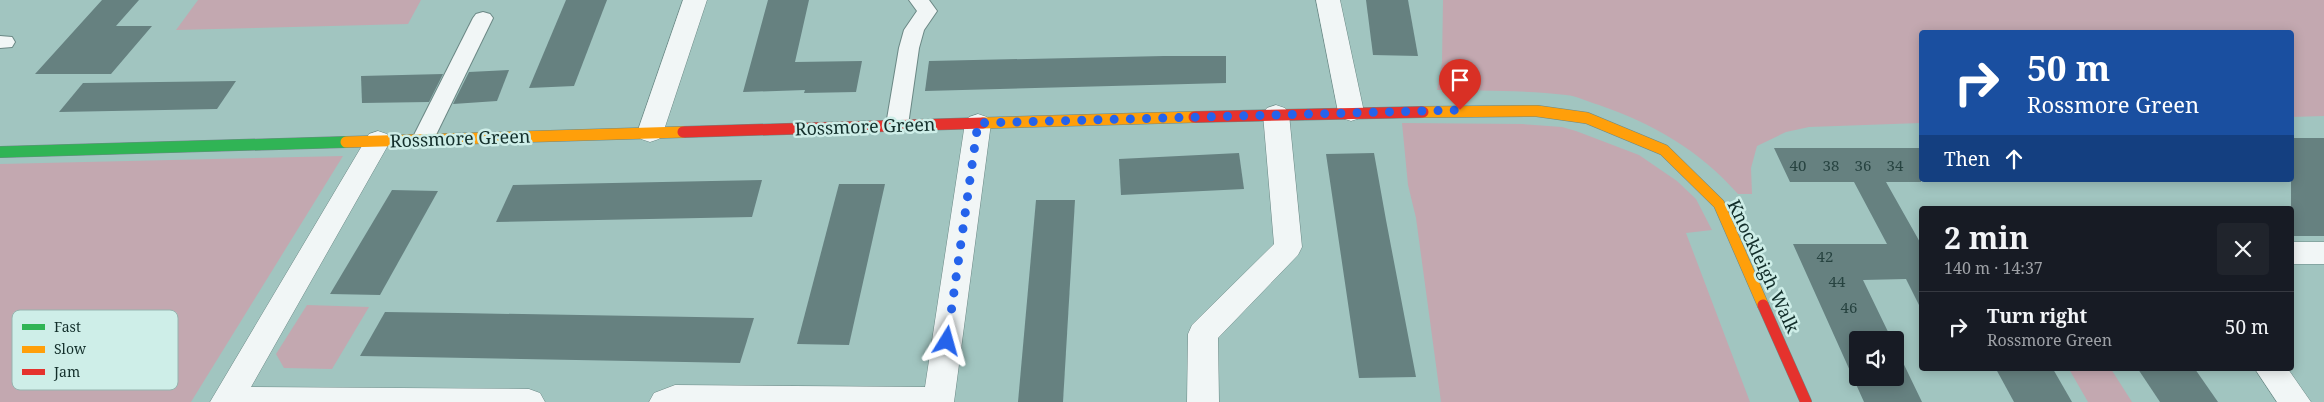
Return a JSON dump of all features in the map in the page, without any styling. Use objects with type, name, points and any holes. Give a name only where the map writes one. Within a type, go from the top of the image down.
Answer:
[{"type":"street","points":[[650,132],[696,0]]},
{"type":"street","points":[[1328,0],[1351,112]]},
{"type":"street","name":"Knockleigh Walk","points":[[1351,112],[1536,111],[1587,118],[1664,150],[1719,204],[1806,402]]},
{"type":"street","name":"Rossmore Green","points":[[0,152],[1351,112]]},
{"type":"street","points":[[1203,402],[1203,334],[1288,247],[1276,114]]},
{"type":"street","points":[[664,402],[675,398],[938,401],[978,123]]},
{"type":"street","name":"Rossmore Green","points":[[226,401],[378,140]]},
{"type":"street","points":[[2294,253],[2324,253]]},
{"type":"street","points":[[2272,371],[2295,402]]},
{"type":"street","points":[[226,401],[528,402]]},
{"type":"lane","points":[[898,125],[909,48],[914,30],[927,11],[919,0]]},
{"type":"lane","points":[[423,139],[483,18]]},
{"type":"shaded area","points":[[198,0],[421,0],[408,24],[176,30]]},
{"type":"shaded area","points":[[1443,0],[2324,0],[2324,116],[2294,117],[2294,30],[1919,30],[1919,123],[1809,127],[1786,132],[1757,146],[1751,168],[1752,194],[1738,194],[1708,164],[1675,140],[1657,130],[1619,112],[1578,98],[1535,92],[1437,90],[1442,62]]},
{"type":"shaded area","points":[[1402,123],[1522,124],[1562,127],[1639,155],[1677,181],[1696,199],[1712,230],[1686,233],[1750,402],[1441,402],[1416,218],[1408,185]]},
{"type":"shaded area","points":[[343,156],[191,402],[0,402],[0,164]]},
{"type":"shaded area","points":[[307,305],[369,307],[332,369],[284,368],[276,354]]},
{"type":"shaded area","points":[[2070,371],[2112,371],[2132,402],[2088,402]]},
{"type":"building","points":[[102,0],[139,0],[116,26],[152,26],[111,74],[35,74]]},
{"type":"building","points":[[566,0],[607,0],[574,86],[529,88]]},
{"type":"building","points":[[768,0],[809,0],[795,62],[862,61],[856,92],[804,93],[805,90],[743,92]]},
{"type":"building","points":[[1366,0],[1408,0],[1418,56],[1373,55]]},
{"type":"building","points":[[1226,56],[1226,83],[925,91],[929,61]]},
{"type":"building","points":[[509,70],[497,101],[453,104],[469,72]]},
{"type":"building","points":[[443,74],[429,102],[362,103],[361,76]]},
{"type":"building","points":[[236,81],[217,109],[59,112],[83,83]]},
{"type":"building","points":[[2294,138],[2324,138],[2324,236],[2294,236],[2294,206],[2291,206],[2291,182],[2294,182]]},
{"type":"building","points":[[1774,148],[1919,148],[1919,182],[1886,182],[1919,240],[1919,305],[1906,279],[1863,280],[1888,331],[1849,331],[1849,369],[1793,244],[1887,244],[1854,182],[1790,182]]},
{"type":"building","points":[[1239,153],[1244,189],[1121,195],[1119,159]]},
{"type":"building","points":[[1374,153],[1416,377],[1359,378],[1326,154]]},
{"type":"building","points":[[762,180],[752,217],[496,222],[513,185]]},
{"type":"building","points":[[839,184],[885,184],[849,345],[797,344]]},
{"type":"building","points":[[392,190],[438,191],[380,295],[330,294]]},
{"type":"building","points":[[1036,200],[1075,200],[1063,402],[1018,402]]},
{"type":"building","points":[[385,312],[754,318],[740,363],[360,356]]},
{"type":"building","points":[[1904,365],[1922,402],[1864,402],[1857,386],[1904,386]]},
{"type":"building","points":[[1997,371],[2054,371],[2072,402],[2014,402]]},
{"type":"building","points":[[2139,371],[2196,371],[2218,402],[2160,402]]},
{"type":"traffic: fast","points":[[0,152],[346,142]]},
{"type":"traffic: slow","points":[[1423,112],[1537,111],[1587,118],[1664,150],[1719,204],[1763,305]]},
{"type":"traffic: slow","points":[[983,123],[1194,117]]},
{"type":"traffic: slow","points":[[346,142],[683,132]]},
{"type":"traffic: jam","points":[[1194,117],[1423,112]]},
{"type":"traffic: jam","points":[[683,132],[983,123]]},
{"type":"traffic: jam","points":[[1763,305],[1806,402]]},
{"type":"route","points":[[947,341],[978,123],[1460,110]]}]
